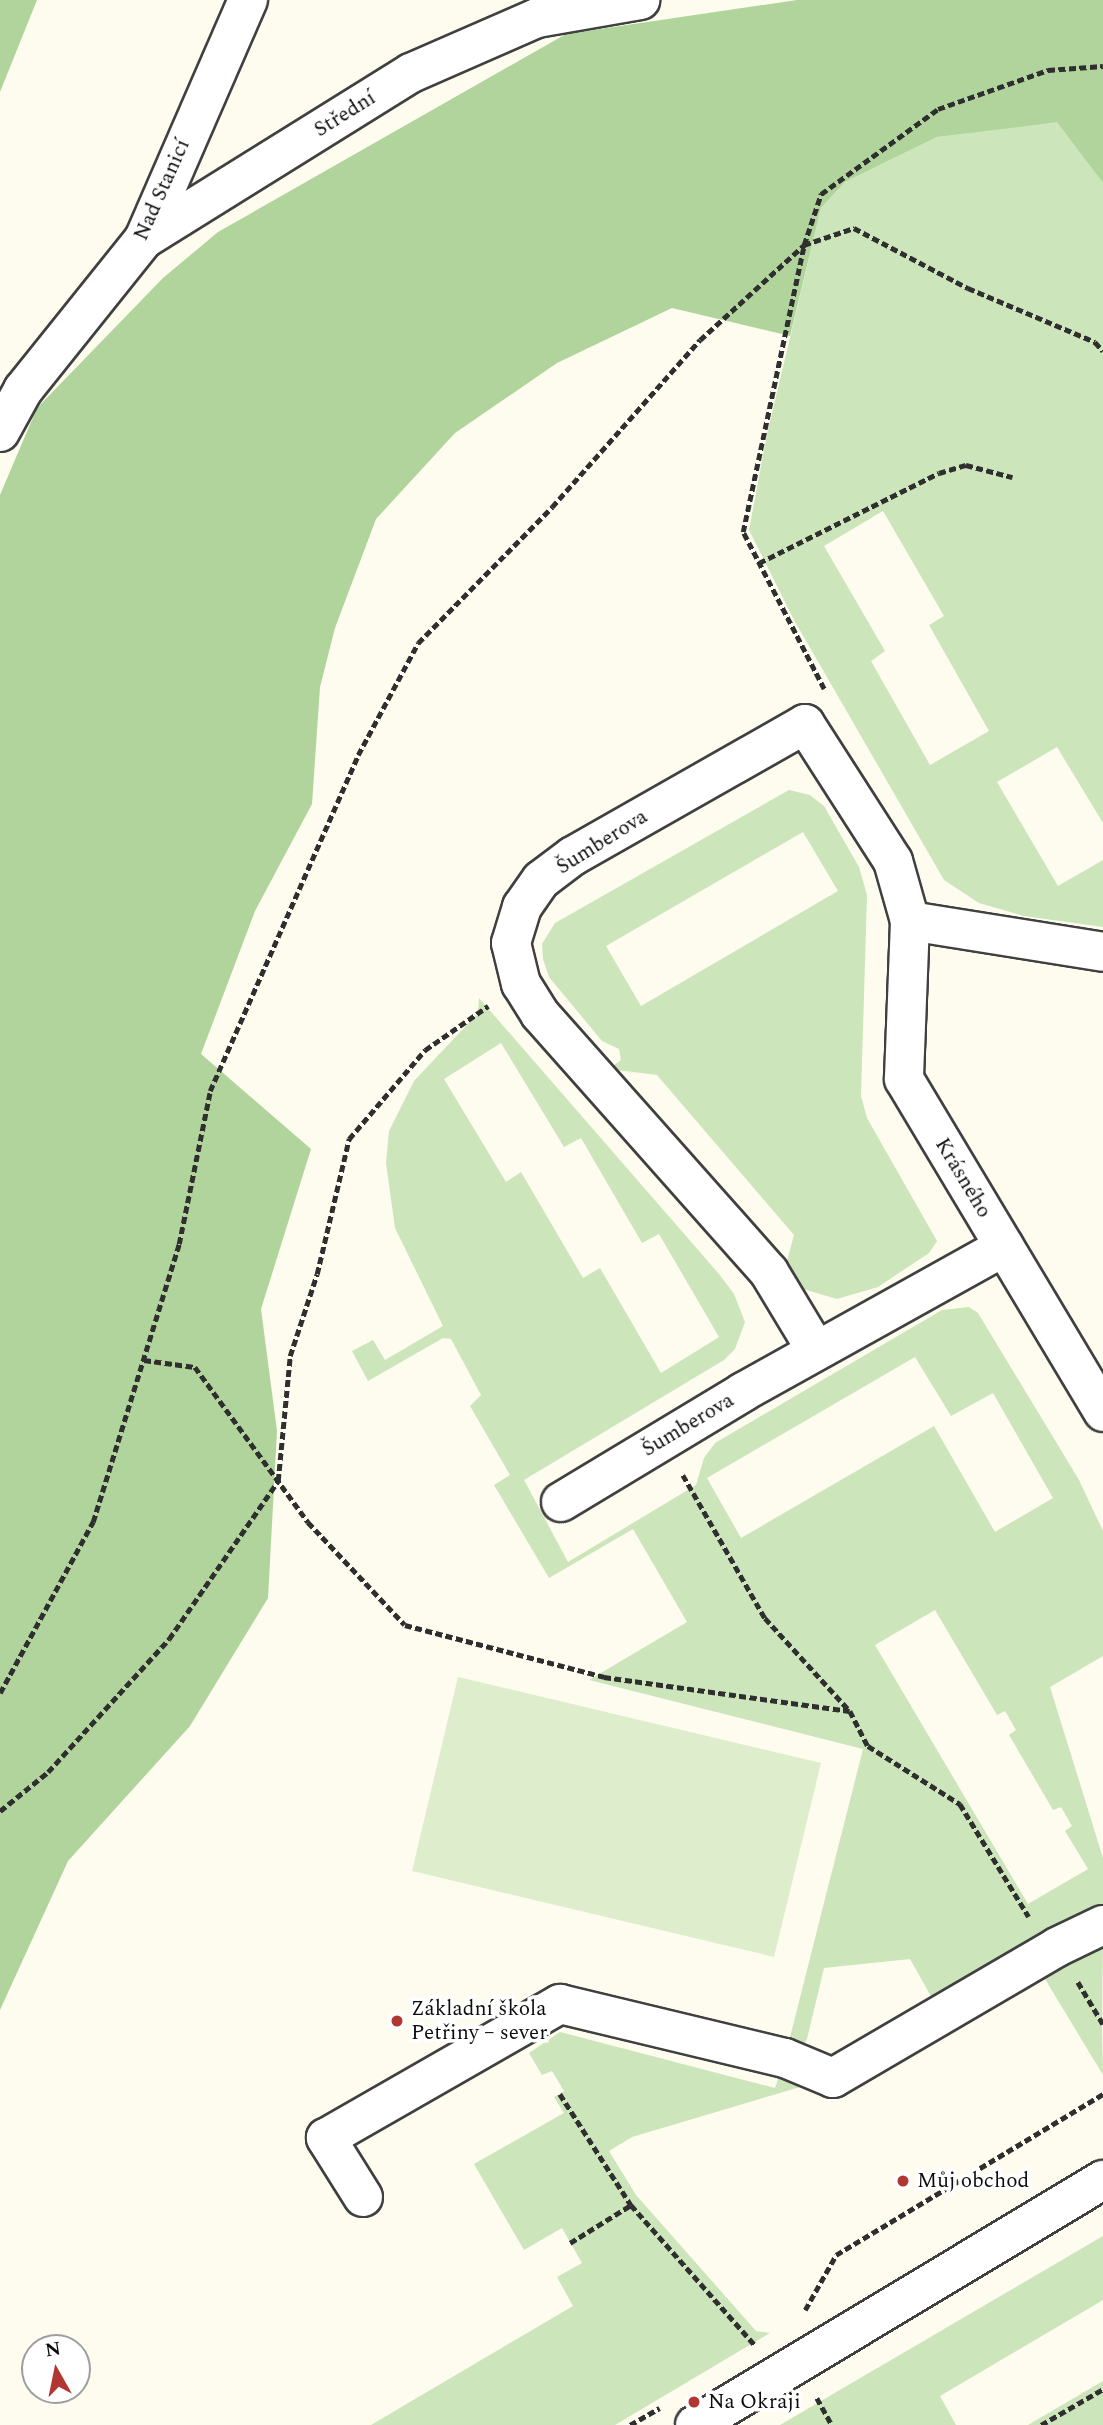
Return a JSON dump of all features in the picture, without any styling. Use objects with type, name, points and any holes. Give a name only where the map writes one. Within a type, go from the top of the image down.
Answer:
[{"type":"street","name":"Nad Stanicí","points":[[0,432],[23,390],[144,239],[248,0]]},
{"type":"street","name":"Střední","points":[[144,239],[411,73],[542,9],[640,0]]},
{"type":"street","name":"Šumberova","points":[[816,1350],[769,1272],[540,1014],[521,984],[511,943],[522,907],[541,880],[573,856],[805,724],[893,861],[910,921]]},
{"type":"street","points":[[910,921],[1103,952]]},
{"type":"street","name":"Krásného","points":[[910,921],[904,1079],[1103,1412]]},
{"type":"street","name":"Šumberova","points":[[561,1502],[816,1350],[1004,1247]]},
{"type":"street","points":[[363,2197],[326,2138],[560,2004],[785,2058],[833,2078],[1057,1947],[1103,1925]]},
{"type":"street","points":[[680,2415],[1103,2180]]},
{"type":"path","points":[[829,698],[743,532],[804,244],[821,194],[938,109],[1048,70],[1103,66]]},
{"type":"path","points":[[0,1693],[93,1522],[179,1244],[210,1091],[358,755],[418,643],[552,507],[700,340],[804,244],[854,228],[968,288],[1095,342],[1103,351]]},
{"type":"path","points":[[759,563],[939,473],[966,465],[1012,477]]},
{"type":"path","points":[[0,1811],[48,1772],[169,1639],[278,1481],[290,1356],[317,1274],[349,1139],[425,1050],[521,984]]},
{"type":"path","points":[[143,1359],[195,1367],[308,1522],[405,1625],[604,1678],[850,1711]]},
{"type":"path","points":[[664,1440],[765,1618],[850,1711],[868,1746],[960,1804],[1035,1926],[1057,1947],[1103,2024]]},
{"type":"path","points":[[560,2094],[631,2205],[758,2349],[747,2356]]},
{"type":"path","points":[[803,2313],[836,2255],[1103,2094]]},
{"type":"path","points":[[570,2243],[631,2205]]},
{"type":"path","points":[[1041,2425],[1103,2389]]},
{"type":"path","points":[[815,2394],[832,2425]]},
{"type":"path","points":[[630,2425],[680,2415]]},
{"type":"green space","points":[[0,0],[37,0],[0,92]]},
{"type":"green space","points":[[797,0],[1103,0],[1103,183],[1057,122],[937,137],[845,182],[821,208],[790,336],[672,308],[557,363],[455,433],[376,519],[335,628],[320,687],[312,804],[255,911],[201,1054],[311,1149],[261,1309],[277,1431],[268,1598],[190,1726],[68,1861],[0,2010],[0,495],[37,408],[163,278],[218,232],[566,34]]},
{"type":"green space","points":[[1057,121],[1103,183],[1103,823],[1057,747],[997,782],[1058,886],[1103,860],[1103,927],[1024,916],[979,903],[944,880],[794,620],[749,530],[767,434],[821,208],[845,182],[937,137]],"holes":[[[883,511],[944,616],[929,625],[989,731],[930,765],[871,661],[885,651],[824,546]]]},
{"type":"green space","points":[[789,790],[810,795],[824,806],[859,867],[867,895],[861,1096],[867,1118],[937,1241],[929,1253],[878,1287],[837,1299],[803,1289],[784,1272],[794,1235],[657,1075],[609,1069],[621,1060],[619,1049],[602,1041],[549,977],[543,959],[542,944],[555,923]],"holes":[[[803,832],[838,891],[641,1006],[606,946]]]},
{"type":"green space","points":[[479,998],[719,1274],[734,1294],[745,1322],[735,1349],[724,1360],[524,1480],[568,1562],[696,1485],[704,1458],[715,1443],[942,1310],[969,1307],[978,1313],[1079,1480],[1103,1531],[1103,1656],[1050,1687],[1103,1858],[1103,1907],[932,1998],[910,1959],[824,1968],[807,2039],[803,2046],[787,2049],[863,1749],[589,1680],[687,1622],[633,1529],[549,1578],[494,1485],[510,1475],[470,1406],[481,1395],[451,1339],[443,1338],[368,1381],[352,1351],[373,1340],[385,1360],[443,1326],[395,1228],[386,1163],[389,1131],[414,1081],[478,1013]],"holes":[[[501,1043],[564,1147],[581,1138],[642,1243],[659,1234],[719,1337],[661,1373],[600,1268],[583,1278],[521,1172],[506,1182],[444,1079]],[[915,1357],[951,1416],[993,1393],[1053,1498],[995,1532],[934,1426],[741,1538],[707,1478]],[[935,1610],[997,1715],[1005,1711],[1016,1730],[1009,1735],[1053,1810],[1061,1807],[1072,1826],[1065,1831],[1088,1869],[1028,1904],[875,1645]]]},
{"type":"green space","points":[[458,1677],[821,1763],[774,1957],[412,1871]]},
{"type":"green space","points":[[1103,1937],[1103,2075],[1045,1979],[1022,1993],[1018,1988]]},
{"type":"green space","points":[[560,2032],[775,2088],[782,2067],[817,2082],[632,2137],[609,2151],[636,2195],[756,2331],[770,2333],[615,2425],[371,2425],[573,2306],[557,2277],[582,2263],[562,2228],[524,2250],[474,2164],[564,2113],[554,2097],[564,2091],[552,2071],[542,2075],[529,2053]]},
{"type":"green space","points":[[1103,2236],[1103,2300],[940,2396],[956,2425],[780,2425]]},
{"type":"green space","points":[[1103,2381],[1103,2425],[1028,2425]]},
{"type":"place","name":"Základní škola Petřiny – sever","points":[[397,2021]]},
{"type":"place","name":"Můj obchod","points":[[903,2181]]},
{"type":"place","name":"Na Okraji","points":[[694,2402]]}]
